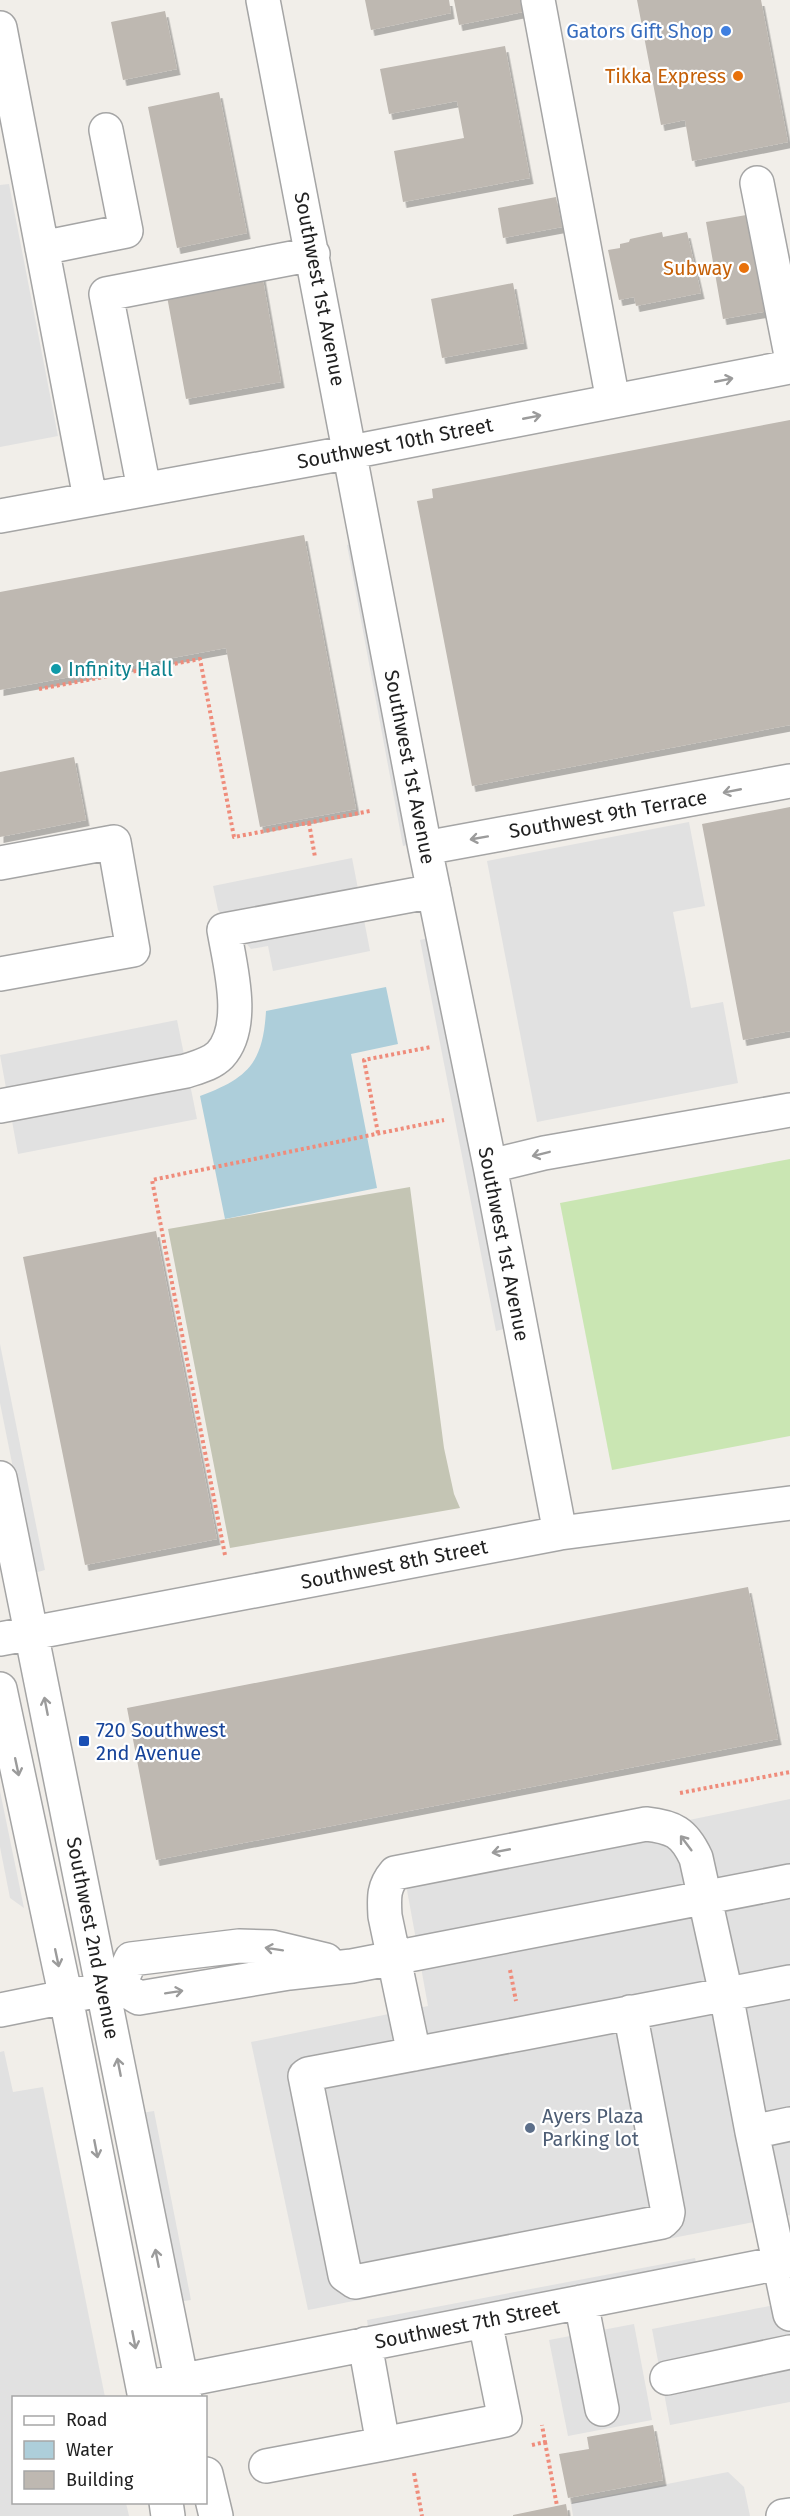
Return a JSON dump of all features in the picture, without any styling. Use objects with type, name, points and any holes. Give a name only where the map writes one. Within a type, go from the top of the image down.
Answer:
[{"type":"street","name":"Southwest 1st Avenue","points":[[263,0],[425,848],[490,1166],[560,1533]]},
{"type":"street","points":[[538,0],[613,401]]},
{"type":"street","points":[[0,28],[90,498]]},
{"type":"street","points":[[42,248],[126,231],[106,130]]},
{"type":"street","points":[[757,183],[790,350]]},
{"type":"street","points":[[144,489],[106,294],[313,254]]},
{"type":"street","name":"Southwest 10th Street","points":[[0,516],[351,452],[790,367]]},
{"type":"street","name":"Southwest 9th Terrace","points":[[425,848],[790,781]]},
{"type":"street","points":[[0,863],[114,842],[134,950],[0,974]]},
{"type":"street","points":[[0,1106],[186,1071],[206,1065],[220,1055],[230,1039],[235,1017],[233,986],[224,930],[434,891]]},
{"type":"street","points":[[490,1166],[544,1153],[790,1110]]},
{"type":"street","name":"Southwest 2nd Avenue","points":[[0,1478],[15,1635],[111,1988],[183,2389]]},
{"type":"street","name":"Southwest 8th Street","points":[[15,1635],[560,1533],[790,1503]]},
{"type":"street","name":"Southwest 2nd Avenue","points":[[0,1689],[66,1998],[144,2393]]},
{"type":"street","points":[[414,2054],[393,1958],[383,1897],[386,1883],[395,1873],[646,1824],[665,1826],[676,1831],[689,1843],[696,1858],[726,1994],[752,2132],[785,2262],[790,2314]]},
{"type":"street","points":[[0,2010],[111,1988],[131,1959],[239,1946],[272,1947],[352,1966],[790,1881]]},
{"type":"street","points":[[630,2012],[668,2212],[662,2222],[356,2282],[345,2276],[305,2078],[308,2074],[630,2012],[790,1982]]},
{"type":"street","points":[[752,2132],[790,2124]]},
{"type":"street","name":"Southwest 7th Street","points":[[144,2393],[183,2389],[364,2344],[785,2262]]},
{"type":"street","points":[[581,2302],[602,2409]]},
{"type":"street","points":[[266,2466],[505,2420],[485,2321]]},
{"type":"street","points":[[364,2344],[383,2444]]},
{"type":"street","points":[[667,2378],[790,2352]]},
{"type":"street","points":[[207,2479],[216,2516]]},
{"type":"street","points":[[783,2516],[790,2515]]},
{"type":"path","points":[[39,689],[200,659],[234,837],[370,811]]},
{"type":"path","points":[[309,823],[315,857]]},
{"type":"path","points":[[378,1133],[364,1060],[435,1046]]},
{"type":"path","points":[[225,1555],[152,1180],[449,1119]]},
{"type":"path","points":[[673,1795],[790,1772]]},
{"type":"path","points":[[510,1969],[516,2004]]},
{"type":"path","points":[[545,2442],[558,2506]]},
{"type":"shaded area","points":[[9,184],[58,436],[0,447],[0,185]]},
{"type":"shaded area","points":[[359,542],[415,843],[403,846],[347,545]]},
{"type":"shaded area","points":[[689,822],[705,906],[673,912],[691,1008],[723,1002],[738,1083],[537,1122],[487,861]]},
{"type":"shaded area","points":[[352,858],[370,951],[273,971],[268,946],[251,949],[218,910],[213,886]]},
{"type":"shaded area","points":[[432,937],[508,1328],[496,1331],[420,940]]},
{"type":"shaded area","points":[[177,1020],[197,1119],[18,1154],[0,1055]]},
{"type":"shaded area","points":[[410,1187],[444,1448],[454,1494],[460,1508],[230,1548],[168,1229]]},
{"type":"shaded area","points":[[0,1344],[45,1570],[34,1573],[0,1403]]},
{"type":"shaded area","points":[[0,1791],[24,1908],[10,1898],[0,1847]]},
{"type":"shaded area","name":"Ayers Plaza Parking lot","points":[[790,1799],[790,2215],[308,2310],[251,2042],[428,2006],[405,1879]]},
{"type":"shaded area","points":[[4,2051],[13,2092],[43,2087],[105,2396],[12,2396],[12,2504],[126,2504],[129,2516],[0,2516],[0,2052]]},
{"type":"shaded area","points":[[154,2111],[191,2300],[178,2302],[141,2113]]},
{"type":"shaded area","points":[[695,2258],[698,2270],[369,2333],[367,2320]]},
{"type":"shaded area","points":[[790,2302],[790,2402],[670,2425],[652,2329]]},
{"type":"shaded area","points":[[634,2324],[652,2420],[568,2436],[549,2340]]},
{"type":"shaded area","points":[[728,2472],[744,2487],[750,2516],[573,2516],[571,2503]]},
{"type":"green space","points":[[790,1159],[790,1436],[612,1470],[560,1203]]},
{"type":"water","points":[[386,987],[398,1044],[351,1054],[377,1188],[225,1219],[200,1096],[230,1082],[250,1066],[261,1044],[266,1011]]},
{"type":"building","points":[[365,0],[449,0],[451,13],[371,30]]},
{"type":"building","points":[[454,0],[520,0],[523,12],[459,25]]},
{"type":"building","points":[[637,0],[761,0],[788,142],[692,161],[685,120],[661,125]]},
{"type":"building","points":[[165,11],[177,69],[123,80],[111,22]]},
{"type":"building","points":[[505,46],[530,178],[403,202],[394,151],[464,138],[457,101],[389,114],[380,69]]},
{"type":"building","points":[[219,92],[247,233],[177,248],[148,107]]},
{"type":"building","points":[[556,197],[562,227],[503,238],[498,208]]},
{"type":"building","points":[[752,214],[769,311],[723,319],[706,222]]},
{"type":"building","points":[[662,232],[663,237],[687,232],[701,293],[636,306],[634,297],[619,300],[608,250],[620,248],[620,244],[629,242],[630,239]]},
{"type":"building","points":[[262,274],[281,382],[186,399],[166,291]]},
{"type":"building","points":[[513,283],[524,343],[442,358],[431,299]]},
{"type":"building","points":[[790,420],[790,725],[472,786],[417,501],[433,498],[432,489]]},
{"type":"building","name":"Infinity Hall","points":[[304,535],[356,809],[260,827],[226,648],[0,690],[0,592]]},
{"type":"building","points":[[74,757],[86,820],[0,837],[0,772]]},
{"type":"building","points":[[790,807],[790,1031],[743,1040],[702,824]]},
{"type":"building","points":[[156,1231],[217,1539],[85,1565],[23,1257]]},
{"type":"building","points":[[748,1587],[778,1739],[156,1860],[127,1708]]},
{"type":"building","points":[[653,2425],[663,2480],[568,2498],[559,2454],[589,2449],[587,2437]]},
{"type":"building","points":[[566,2504],[568,2516],[513,2516],[513,2515]]},
{"type":"place","name":"Gators Gift Shop","points":[[726,31]]},
{"type":"place","name":"Tikka Express","points":[[738,76]]},
{"type":"place","name":"Subway","points":[[744,268]]},
{"type":"place","name":"Infinity Hall","points":[[56,669]]},
{"type":"place","name":"720 Southwest 2nd Avenue","points":[[84,1741]]},
{"type":"place","name":"Ayers Plaza Parking lot","points":[[530,2128]]}]
